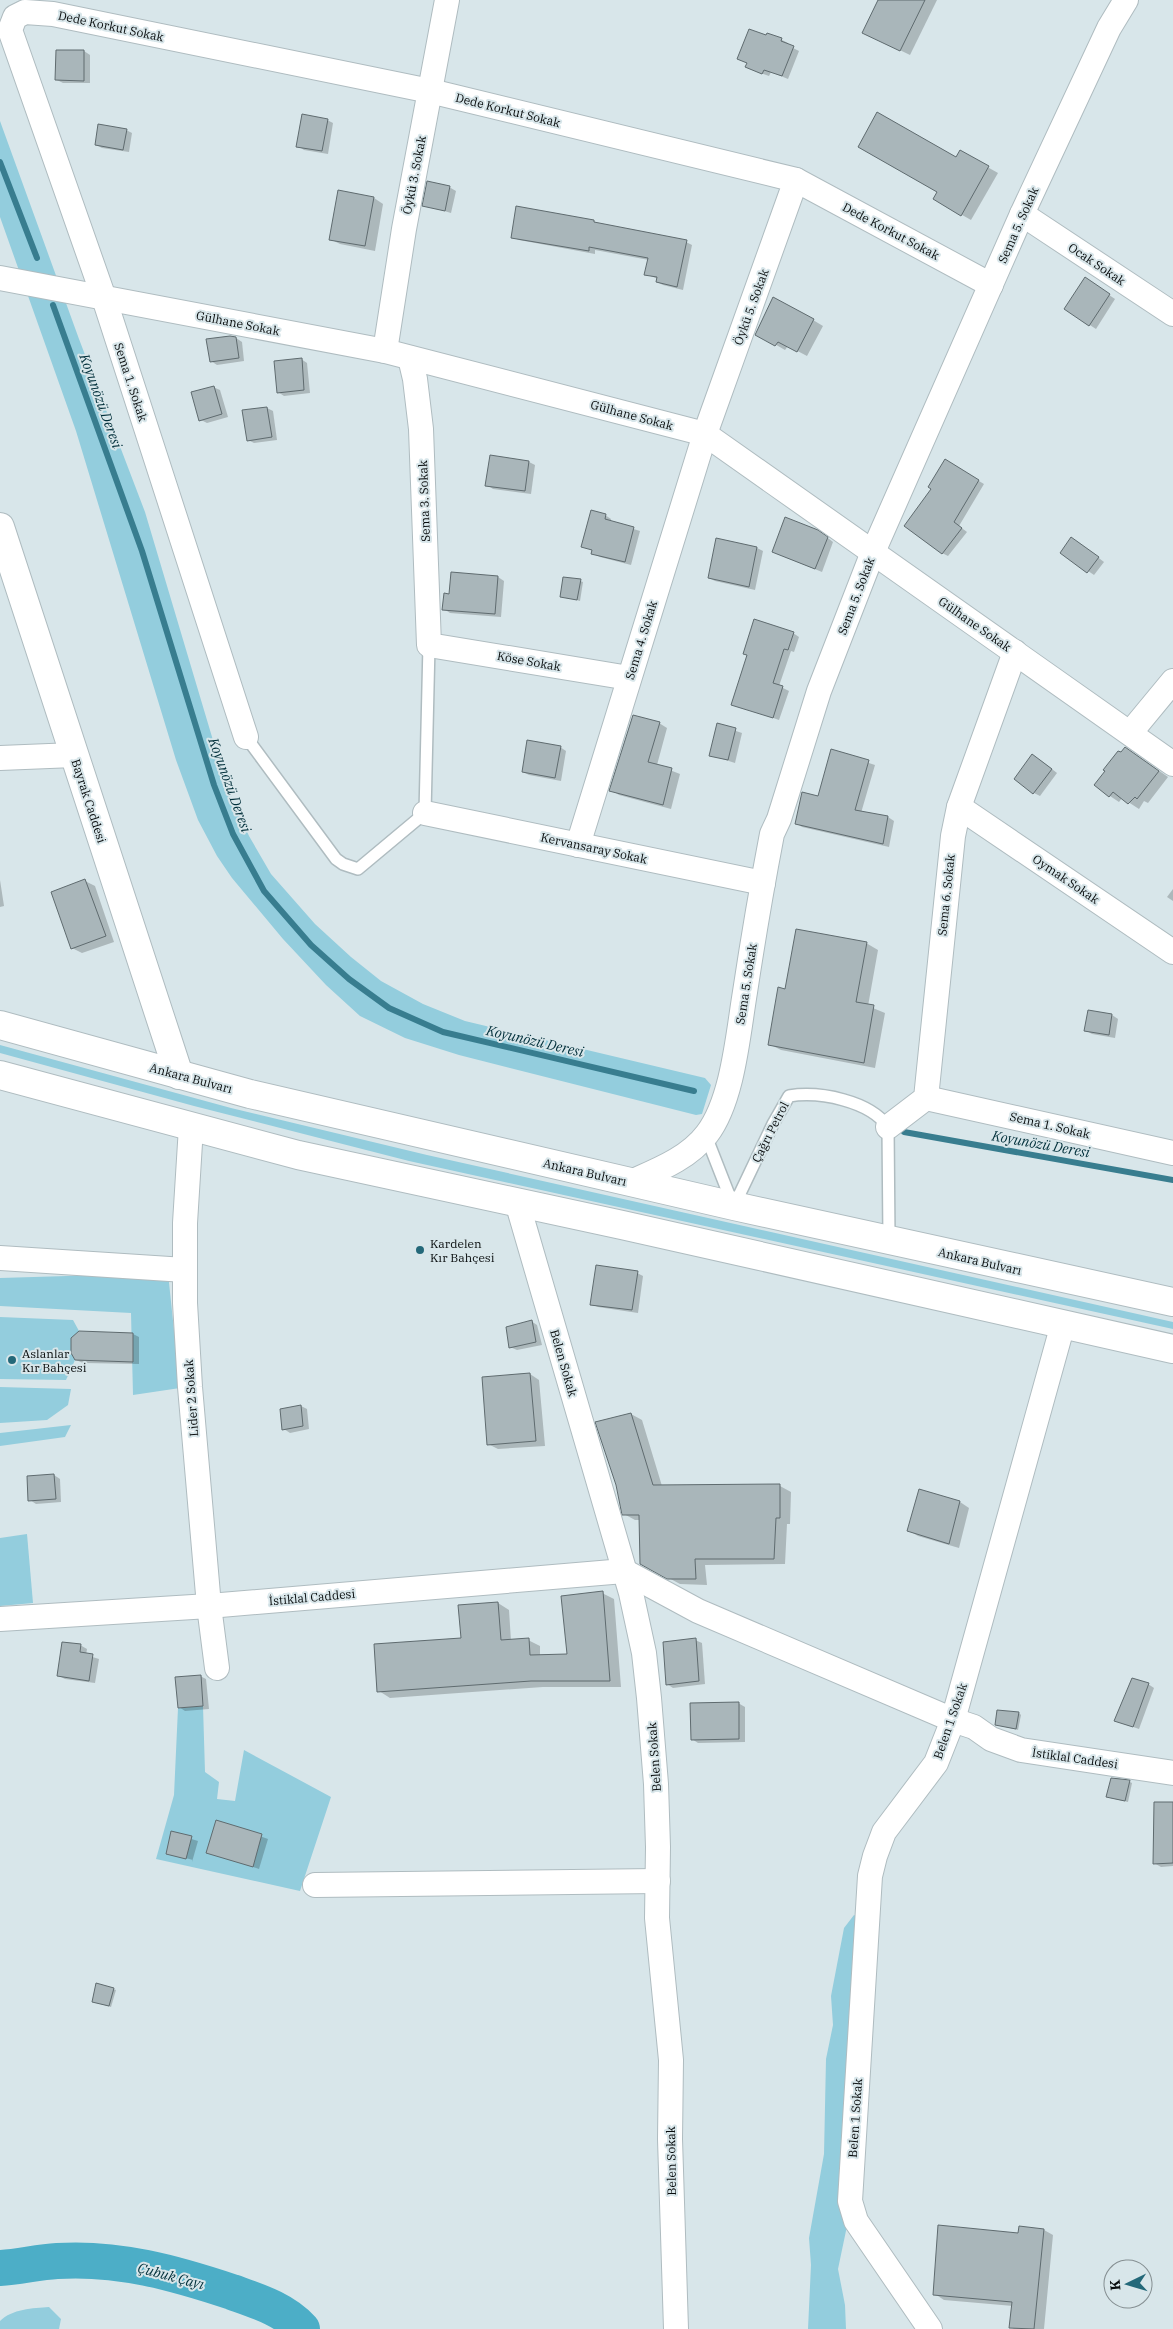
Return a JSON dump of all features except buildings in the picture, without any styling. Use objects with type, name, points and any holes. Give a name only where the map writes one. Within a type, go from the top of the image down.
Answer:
[{"type":"main road","name":"Bayrak Caddesi","points":[[0,527],[178,1075]]},
{"type":"main road","name":"Ankara Bulvarı","points":[[0,1025],[250,1094],[889,1241],[1173,1302]]},
{"type":"main road","points":[[0,1075],[298,1155],[518,1202],[1173,1349]]},
{"type":"street","name":"Öykü 3. Sokak","points":[[384,351],[404,228],[447,0]]},
{"type":"street","name":"Sema 5. Sokak","points":[[631,1182],[668,1165],[688,1152],[706,1136],[717,1120],[732,1070],[762,883],[772,834],[779,819],[819,691],[873,552],[1022,214],[1109,28],[1126,1]]},
{"type":"street","name":"Dede Korkut Sokak","points":[[10,30],[15,17],[25,12],[40,12],[430,91],[796,180],[991,285]]},
{"type":"street","name":"Sema 1. Sokak","points":[[10,30],[104,298],[246,737]]},
{"type":"street","name":"Öykü 5. Sokak","points":[[705,434],[796,180]]},
{"type":"street","name":"Ocak Sokak","points":[[1022,214],[1173,314]]},
{"type":"street","name":"Gülhane Sokak","points":[[0,278],[384,351],[705,434],[1173,764]]},
{"type":"street","name":"Sema 3. Sokak","points":[[410,358],[415,379],[421,429],[430,644]]},
{"type":"street","name":"Sema 4. Sokak","points":[[578,845],[705,434]]},
{"type":"street","name":"Köse Sokak","points":[[430,644],[629,678]]},
{"type":"street","name":"Sema 6. Sokak","points":[[926,1098],[953,836],[959,806],[1015,652]]},
{"type":"street","points":[[1130,734],[1173,680]]},
{"type":"street","points":[[0,758],[74,756]]},
{"type":"street","name":"Oymak Sokak","points":[[959,806],[1173,952]]},
{"type":"street","name":"Kervansaray Sokak","points":[[425,813],[762,883]]},
{"type":"street","name":"Sema 1. Sokak","points":[[926,1098],[1173,1153]]},
{"type":"street","points":[[888,1128],[926,1098]]},
{"type":"street","name":"Lider 2 Sokak","points":[[191,1127],[185,1270],[190,1387],[217,1668]]},
{"type":"street","name":"Belen Sokak","points":[[518,1202],[624,1571],[644,1653],[650,1698],[656,1784],[659,1953],[671,2060],[670,2139],[676,2329]]},
{"type":"street","points":[[0,1258],[185,1270]]},
{"type":"street","name":"Belen 1 Sokak","points":[[930,2329],[856,2221],[850,2200],[870,1876],[884,1832],[936,1763],[953,1720],[1063,1324]]},
{"type":"street","name":"İstiklal Caddesi","points":[[0,1619],[210,1606],[624,1571],[698,1611],[953,1720],[974,1727],[991,1739],[1022,1750],[1173,1773]]},
{"type":"street","points":[[315,1885],[658,1881]]},
{"type":"lane","points":[[246,737],[336,859],[343,864],[358,869],[425,813],[430,644]]},
{"type":"lane","name":"Çağrı Petrol","points":[[734,1206],[773,1124],[789,1096],[804,1094],[828,1097],[867,1108],[880,1117],[888,1128]]},
{"type":"lane","points":[[888,1128],[889,1241]]},
{"type":"lane","points":[[706,1136],[734,1206]]},
{"type":"shaded area","points":[[0,121],[79,339],[145,512],[233,801],[249,836],[271,874],[315,924],[381,981],[423,1004],[465,1021],[705,1078],[711,1085],[702,1114],[696,1115],[459,1055],[405,1038],[360,1016],[326,985],[283,939],[232,878],[217,856],[198,820],[176,760],[76,431],[0,217]]},
{"type":"shaded area","points":[[0,1045],[231,1108],[427,1155],[1173,1322],[1173,1329],[409,1161],[194,1106],[0,1053]]},
{"type":"shaded area","points":[[168,1273],[180,1388],[133,1395],[131,1313],[0,1306],[0,1278]]},
{"type":"shaded area","points":[[0,1317],[73,1320],[79,1331],[71,1339],[71,1353],[75,1360],[66,1380],[0,1379]]},
{"type":"shaded area","points":[[0,1387],[71,1389],[68,1405],[47,1420],[0,1423]]},
{"type":"shaded area","points":[[71,1425],[65,1437],[0,1446],[0,1433]]},
{"type":"shaded area","points":[[27,1534],[33,1603],[0,1606],[0,1538]]},
{"type":"shaded area","points":[[203,1706],[205,1772],[219,1782],[217,1799],[235,1801],[244,1750],[331,1797],[300,1891],[156,1859],[174,1795],[178,1708]]},
{"type":"shaded area","points":[[854,1915],[872,1924],[847,2226],[838,2269],[845,2305],[846,2329],[808,2329],[811,2265],[809,2238],[824,2154],[826,2059],[833,2025],[831,1996],[844,1928]]},
{"type":"shaded area","points":[[49,2307],[61,2319],[59,2329],[0,2329],[0,2321],[10,2314],[23,2310]]},
{"type":"waterway","name":"Koyunözü Deresi","points":[[0,162],[37,258]]},
{"type":"waterway","name":"Koyunözü Deresi","points":[[53,305],[142,551],[214,785],[233,834],[264,891],[311,945],[349,979],[389,1008],[443,1032],[694,1091]]},
{"type":"waterway","name":"Koyunözü Deresi","points":[[904,1132],[1173,1180]]},
{"type":"waterway","name":"Çubuk Çayı","points":[[0,2268],[80,2260],[102,2261],[146,2268],[189,2279],[260,2302],[287,2316],[302,2329]]},
{"type":"place","name":"Kardelen Kır Bahçesi","points":[[420,1250]]},
{"type":"place","name":"Aslanlar Kır Bahçesi","points":[[12,1360]]}]
